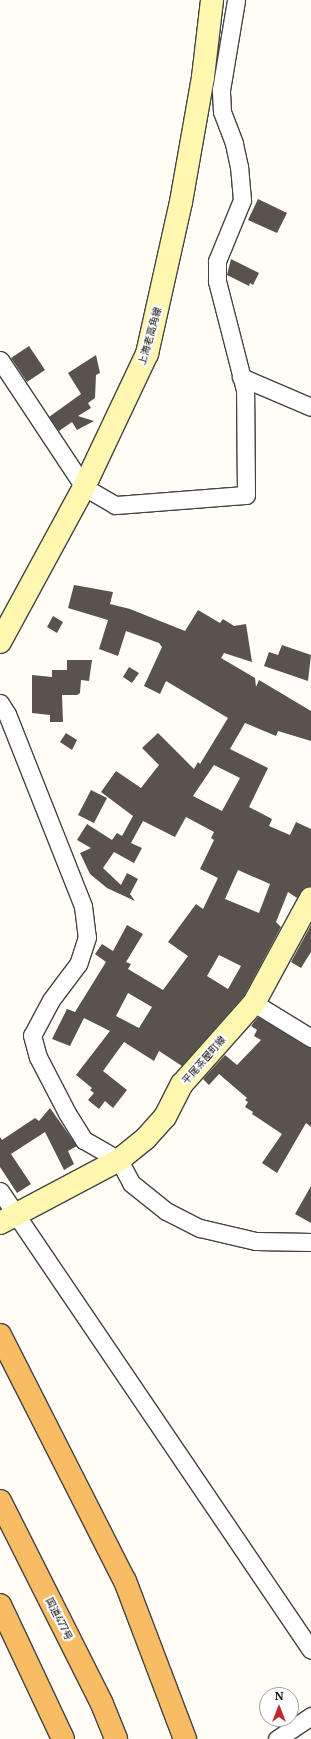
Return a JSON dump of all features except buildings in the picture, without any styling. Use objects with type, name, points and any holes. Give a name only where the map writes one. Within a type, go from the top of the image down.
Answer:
[{"type":"highway","points":[[0,1335],[125,1581],[185,1739]]},
{"type":"highway","name":"国道477号","points":[[0,1501],[102,1704],[116,1739]]},
{"type":"highway","points":[[0,1605],[63,1739]]},
{"type":"main road","name":"上海老高角線","points":[[0,642],[84,487],[147,354],[181,202],[203,77],[212,0]]},
{"type":"main road","name":"平尾茶屋町線","points":[[8,1219],[119,1160],[146,1138],[165,1117],[182,1084],[254,1003],[311,898]]},
{"type":"street","points":[[0,360],[84,487],[115,505],[246,495],[246,390],[241,377],[217,281],[217,261],[242,200],[239,167],[234,143],[222,111],[221,90],[236,0]]},
{"type":"street","points":[[241,377],[311,407]]},
{"type":"street","points":[[0,703],[7,714],[83,906],[87,938],[78,964],[51,1000],[32,1035],[38,1057],[64,1107],[84,1140],[119,1160],[132,1183],[166,1211],[200,1228],[256,1241],[311,1242]]},
{"type":"street","points":[[254,1003],[311,1038]]},
{"type":"street","points":[[0,1191],[8,1219],[311,1650]]},
{"type":"street","points":[[277,1739],[311,1716]]}]
